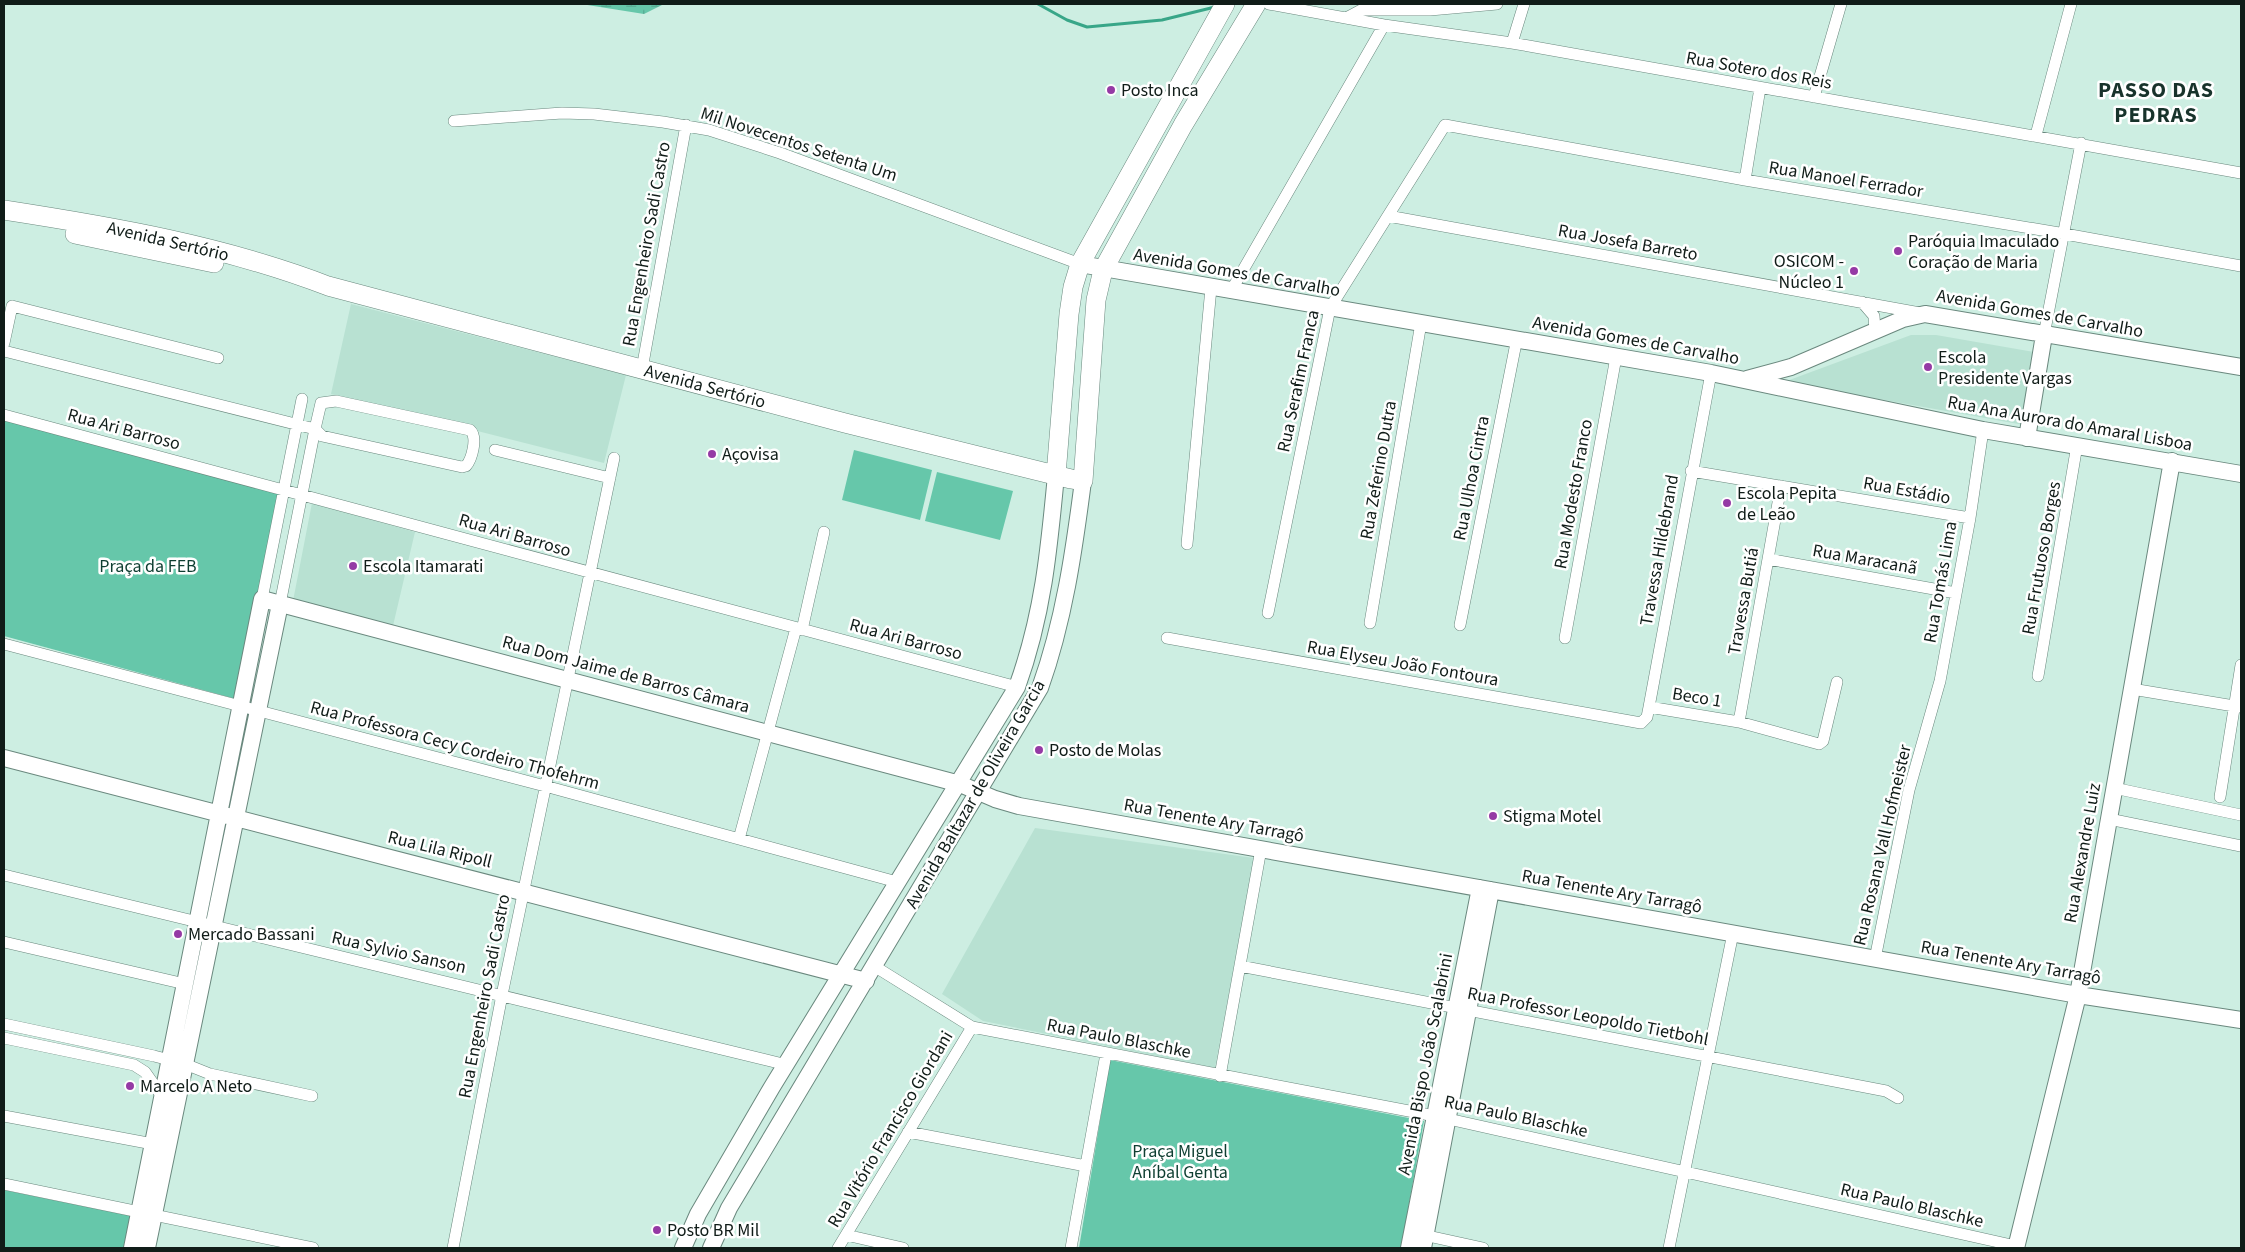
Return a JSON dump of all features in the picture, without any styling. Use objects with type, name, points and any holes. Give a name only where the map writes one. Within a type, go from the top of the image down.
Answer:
[{"type":"main road","name":"Avenida Baltazar de Oliveira Garcia","points":[[1083,481],[1096,300],[1103,270],[1183,125],[1256,4]]},
{"type":"main road","name":"Avenida Baltazar de Oliveira Garcia","points":[[1056,476],[1069,314],[1073,287],[1080,264],[1223,8]]},
{"type":"main road","name":"Avenida Sertório","points":[[4,210],[158,236],[263,264],[328,286],[1056,476],[1083,481]]},
{"type":"main road","name":"Avenida Sertório","points":[[4,222],[155,250],[294,282],[328,286]]},
{"type":"street","name":"Rua Sotero dos Reis","points":[[1270,4],[1384,25],[1512,43],[2241,173]]},
{"type":"street","points":[[1346,18],[1361,10],[1430,10],[1497,4]]},
{"type":"street","points":[[1512,43],[1524,4]]},
{"type":"street","points":[[1814,97],[1841,4]]},
{"type":"street","points":[[2036,135],[2071,4]]},
{"type":"street","points":[[1231,291],[1384,25]]},
{"type":"street","points":[[1745,180],[1760,88]]},
{"type":"street","name":"Mil Novecentos Setenta Um","points":[[454,121],[562,113],[594,114],[686,125],[734,137],[780,153],[1080,264]]},
{"type":"street","name":"Rua Engenheiro Sadi Castro","points":[[642,369],[686,125]]},
{"type":"street","name":"Rua Manoel Ferrador","points":[[1445,125],[1745,180],[2241,266]]},
{"type":"street","name":"Rua Serafim Franca","points":[[1268,613],[1330,308],[1445,125]]},
{"type":"street","points":[[2027,438],[2044,335],[2065,234],[2081,143]]},
{"type":"street","name":"Rua Josefa Barreto","points":[[1388,216],[1925,314]]},
{"type":"street","points":[[1080,264],[1103,270]]},
{"type":"street","name":"Avenida Gomes de Carvalho","points":[[1103,270],[1517,338],[1745,380],[1791,367],[1903,319],[1925,314],[2241,367]]},
{"type":"street","points":[[1187,544],[1211,288]]},
{"type":"street","points":[[1862,302],[1874,316],[1875,331]]},
{"type":"street","points":[[4,343],[12,306],[218,358]]},
{"type":"street","name":"Rua Zeferino Dutra","points":[[1370,622],[1421,323]]},
{"type":"street","name":"Rua Ulhoa Cintra","points":[[1460,625],[1517,338]]},
{"type":"street","points":[[4,351],[314,429],[322,436],[462,466],[466,466],[469,462],[475,438],[470,430],[330,400],[320,403],[314,429],[280,604],[213,926],[177,1062],[147,1213],[132,1248]]},
{"type":"street","name":"Rua Modesto Franco","points":[[1565,638],[1616,357]]},
{"type":"street","name":"Travessa Hildebrand","points":[[1649,707],[1691,471],[1711,373]]},
{"type":"street","name":"Rua Ana Aurora do Amaral Lisboa","points":[[1745,380],[1983,430],[2241,474]]},
{"type":"street","points":[[147,1248],[147,1213],[153,1144],[162,1096],[177,1062],[185,984],[302,399]]},
{"type":"street","name":"Rua Ari Barroso","points":[[4,415],[302,493],[590,574],[1017,686]]},
{"type":"street","name":"Rua Tomás Lima","points":[[1940,681],[1970,518],[1983,430]]},
{"type":"street","name":"Rua Frutuoso Borges","points":[[2038,676],[2078,445]]},
{"type":"street","points":[[495,450],[610,478]]},
{"type":"street","name":"Rua Engenheiro Sadi Castro","points":[[453,1248],[502,995],[614,458]]},
{"type":"street","name":"Rua Alexandre Luiz","points":[[2016,1247],[2078,995],[2172,461]]},
{"type":"street","name":"Rua Estádio","points":[[1691,471],[1970,518]]},
{"type":"street","name":"Avenida Baltazar de Oliveira Garcia","points":[[683,1248],[698,1214],[786,1065],[897,882],[960,784],[1017,686],[1031,643],[1045,580],[1056,476]]},
{"type":"street","name":"Avenida Baltazar de Oliveira Garcia","points":[[711,1248],[729,1208],[1040,688],[1053,652],[1073,562],[1083,481]]},
{"type":"street","name":"Travessa Butiá","points":[[1739,722],[1781,486]]},
{"type":"street","points":[[738,839],[799,629],[824,532]]},
{"type":"street","name":"Rua Maracanã","points":[[1768,559],[1956,593]]},
{"type":"street","name":"Rua Dom Jaime de Barros Câmara","points":[[262,599],[960,784],[978,793]]},
{"type":"street","name":"Rua Elyseu João Fontoura","points":[[1167,638],[1633,722],[1644,722],[1649,707]]},
{"type":"street","name":"Rua Professora Cecy Cordeiro Thofehrm","points":[[4,644],[545,786],[897,882]]},
{"type":"street","points":[[2220,797],[2238,707],[2241,665]]},
{"type":"street","name":"Rua Rosana Vall Hofmeister","points":[[1875,959],[1909,790],[1940,681]]},
{"type":"street","name":"Beco 1","points":[[1649,707],[1739,722],[1816,744],[1822,743],[1838,682]]},
{"type":"street","points":[[2132,689],[2238,707]]},
{"type":"street","name":"Rua Lila Ripoll","points":[[4,758],[866,981]]},
{"type":"street","points":[[2114,788],[2241,815]]},
{"type":"street","name":"Rua Tenente Ary Tarragô","points":[[978,793],[1018,806],[2078,995],[2241,1020]]},
{"type":"street","points":[[2109,819],[2241,846]]},
{"type":"street","points":[[1220,1076],[1262,849]]},
{"type":"street","name":"Rua Sylvio Sanson","points":[[4,875],[786,1065]]},
{"type":"street","name":"Avenida Bispo João Scalabrini","points":[[1417,1241],[1486,889]]},
{"type":"street","points":[[1669,1248],[1733,933]]},
{"type":"street","points":[[4,942],[185,984]]},
{"type":"street","name":"Rua Paulo Blaschke","points":[[874,966],[972,1027],[1442,1118],[2016,1247]]},
{"type":"street","name":"Rua Professor Leopoldo Tietbohl","points":[[1240,966],[1886,1091],[1898,1098]]},
{"type":"street","points":[[4,1024],[177,1062],[210,1074],[312,1096]]},
{"type":"street","name":"Rua Vitório Francisco Giordani","points":[[838,1248],[972,1027]]},
{"type":"street","points":[[4,1038],[134,1065],[145,1072],[162,1096]]},
{"type":"street","points":[[1071,1248],[1106,1054]]},
{"type":"street","points":[[4,1116],[153,1144]]},
{"type":"street","points":[[908,1132],[1086,1166]]},
{"type":"street","points":[[4,1184],[313,1248]]},
{"type":"street","points":[[846,1235],[903,1248]]},
{"type":"street","points":[[1417,1241],[1483,1248]]},
{"type":"shaded area","points":[[351,304],[626,375],[604,463],[331,394]]},
{"type":"shaded area","name":"Escola Presidente Vargas","points":[[1911,335],[1936,335],[2034,352],[2024,425],[1784,382]]},
{"type":"shaded area","name":"Escola Itamarati","points":[[312,503],[415,532],[392,630],[293,601]]},
{"type":"shaded area","points":[[1035,828],[1254,858],[1215,1068],[983,1021],[942,994]]},
{"type":"green space","points":[[581,4],[664,4],[644,14]]},
{"type":"green space","name":"Praça da FEB","points":[[4,419],[281,494],[236,699],[4,636]]},
{"type":"green space","points":[[854,450],[932,470],[920,520],[842,500]]},
{"type":"green space","points":[[937,472],[1013,491],[1000,540],[925,521]]},
{"type":"green space","name":"Praça Miguel Aníbal Genta","points":[[1110,1060],[1424,1121],[1401,1248],[1079,1248]]},
{"type":"green space","points":[[4,1190],[131,1216],[125,1248],[4,1248]]},
{"type":"waterway","points":[[1038,4],[1067,20],[1087,27],[1162,20],[1215,7]]},
{"type":"place","name":"Posto Inca","points":[[1111,90]]},
{"type":"place","name":"Paróquia Imaculado Coração de Maria","points":[[1898,251]]},
{"type":"place","name":"OSICOM - Núcleo 1","points":[[1854,271]]},
{"type":"place","name":"Escola Presidente Vargas","points":[[1928,367]]},
{"type":"place","name":"Açovisa","points":[[712,454]]},
{"type":"place","name":"Escola Pepita de Leão","points":[[1727,503]]},
{"type":"place","name":"Escola Itamarati","points":[[353,566]]},
{"type":"place","name":"Posto de Molas","points":[[1039,750]]},
{"type":"place","name":"Stigma Motel","points":[[1493,816]]},
{"type":"place","name":"Mercado Bassani","points":[[178,934]]},
{"type":"place","name":"Marcelo A Neto","points":[[130,1086]]},
{"type":"place","name":"Posto BR Mil","points":[[657,1230]]},
{"type":"district","name":"PASSO DAS PEDRAS","points":[[2156,102]]}]
